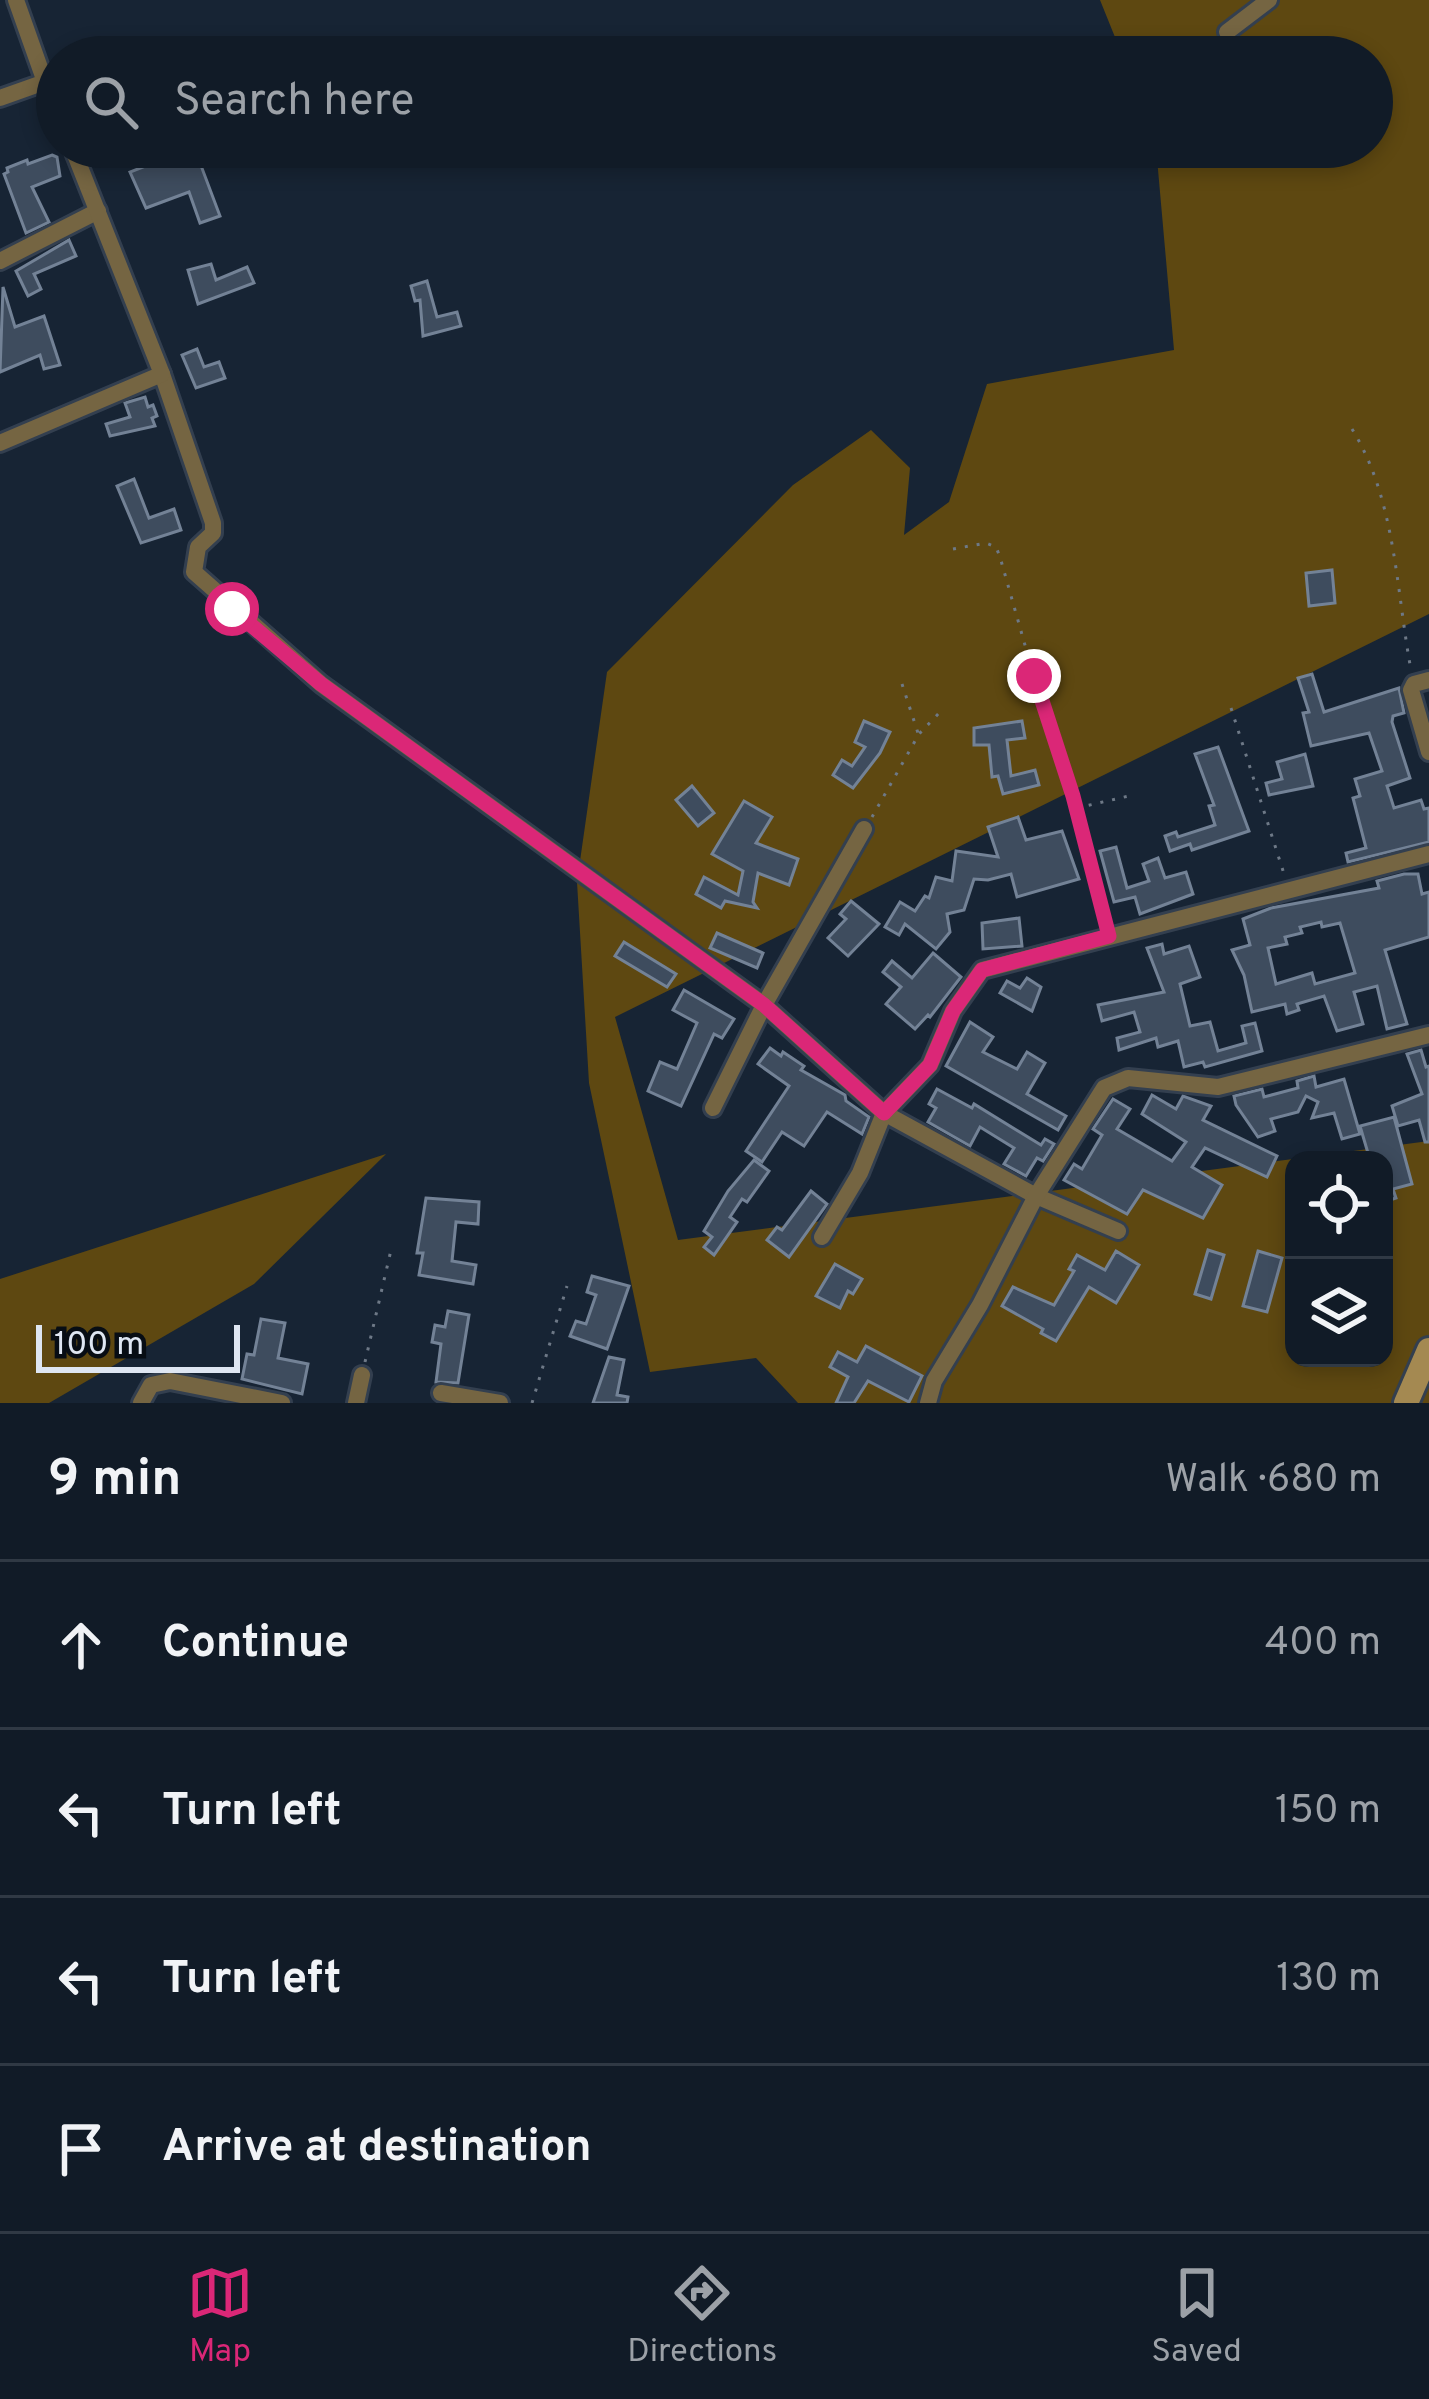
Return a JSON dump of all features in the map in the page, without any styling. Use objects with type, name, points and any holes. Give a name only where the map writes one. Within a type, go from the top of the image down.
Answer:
[{"type":"street","points":[[16,0],[36,57]]},
{"type":"street","points":[[1227,32],[1269,0]]},
{"type":"street","points":[[0,98],[36,85]]},
{"type":"street","points":[[80,168],[162,374],[213,523],[213,532],[198,547],[194,559],[194,572],[200,579],[321,684],[764,1005],[884,1113],[1036,1196],[1118,1231]]},
{"type":"street","points":[[0,261],[98,212]]},
{"type":"street","points":[[0,443],[162,374]]},
{"type":"street","points":[[1422,682],[1412,698],[1429,752]]},
{"type":"street","points":[[713,1108],[764,1005],[864,829]]},
{"type":"street","points":[[822,1238],[860,1173],[884,1113],[930,1065],[953,1011],[982,970],[1429,854]]},
{"type":"street","points":[[928,1403],[934,1381],[980,1306],[1036,1196],[1104,1088],[1139,1078],[1218,1087],[1429,1035]]},
{"type":"street","points":[[1406,1403],[1429,1350]]},
{"type":"street","points":[[356,1403],[362,1375]]},
{"type":"street","points":[[140,1403],[151,1384],[170,1381],[283,1403]]},
{"type":"street","points":[[441,1393],[500,1403]]},
{"type":"path","points":[[1352,429],[1370,458],[1422,682]]},
{"type":"path","points":[[953,549],[996,547],[1109,936]]},
{"type":"path","points":[[902,684],[919,734]]},
{"type":"path","points":[[1231,708],[1288,889]]},
{"type":"path","points":[[864,829],[919,734],[940,711]]},
{"type":"path","points":[[1075,808],[1133,795]]},
{"type":"path","points":[[362,1375],[391,1250]]},
{"type":"path","points":[[532,1403],[567,1286]]},
{"type":"shaded area","points":[[1100,0],[1429,0],[1429,614],[615,1017],[678,1240],[1285,1160],[1285,1367],[1393,1367],[1393,1151],[1353,1151],[1429,1141],[1429,1403],[798,1403],[756,1358],[650,1372],[589,1083],[577,882],[607,672],[793,485],[871,430],[910,468],[904,535],[949,502],[987,384],[1174,350],[1158,168],[1393,168],[1393,36],[1115,36]]},
{"type":"shaded area","points":[[386,1154],[254,1284],[49,1403],[0,1403],[0,1279]]},
{"type":"building","points":[[27,160],[28,164],[36,161],[36,168],[59,168],[60,176],[32,187],[49,222],[26,233],[4,174],[7,168]]},
{"type":"building","points":[[202,168],[220,216],[200,223],[189,192],[146,208],[130,172]]},
{"type":"building","points":[[69,240],[76,256],[34,274],[41,289],[28,296],[16,271]]},
{"type":"building","points":[[211,264],[216,280],[247,267],[254,283],[198,304],[188,270]]},
{"type":"building","points":[[427,281],[437,317],[457,312],[461,326],[423,336],[420,300],[415,301],[411,286]]},
{"type":"building","points":[[3,287],[15,327],[44,316],[60,365],[44,369],[40,355],[0,372]]},
{"type":"building","points":[[197,349],[204,367],[219,362],[225,378],[196,388],[182,355]]},
{"type":"building","points":[[145,397],[157,416],[152,418],[155,426],[110,436],[106,424],[130,417],[125,403]]},
{"type":"building","points":[[134,479],[149,518],[174,509],[181,530],[141,543],[117,486]]},
{"type":"building","points":[[1332,570],[1335,603],[1309,606],[1306,573]]},
{"type":"building","points":[[1312,674],[1324,712],[1399,688],[1404,713],[1393,716],[1392,722],[1410,778],[1387,786],[1394,808],[1421,800],[1424,809],[1429,808],[1429,842],[1348,862],[1346,853],[1366,848],[1353,798],[1360,796],[1355,779],[1382,771],[1369,733],[1311,746],[1303,713],[1309,712],[1298,678]]},
{"type":"building","points":[[864,721],[890,732],[853,788],[833,775],[842,760],[852,766],[865,747],[855,742]]},
{"type":"building","points":[[1022,721],[1025,738],[1007,740],[1011,776],[1035,770],[1039,785],[1003,794],[998,776],[992,777],[989,745],[974,745],[974,728]]},
{"type":"building","points":[[1218,747],[1249,831],[1192,850],[1190,844],[1170,851],[1165,836],[1176,832],[1178,837],[1215,825],[1209,806],[1214,805],[1195,754]]},
{"type":"building","points":[[1305,754],[1313,786],[1269,795],[1266,783],[1282,779],[1277,762]]},
{"type":"building","points":[[692,786],[714,813],[698,826],[676,800]]},
{"type":"building","points":[[744,801],[772,817],[756,843],[798,859],[789,885],[758,873],[753,902],[757,908],[725,901],[721,908],[696,894],[704,877],[738,895],[743,871],[712,854]]},
{"type":"building","points":[[1018,817],[1026,840],[1062,831],[1079,879],[1017,897],[1011,874],[974,879],[964,910],[947,914],[950,932],[936,949],[905,924],[899,935],[885,927],[900,902],[915,911],[925,896],[929,898],[936,877],[952,881],[956,851],[998,857],[988,827]]},
{"type":"building","points":[[1116,847],[1127,888],[1149,881],[1143,864],[1158,858],[1165,878],[1186,872],[1193,894],[1140,914],[1135,897],[1114,902],[1100,851]]},
{"type":"building","points":[[1418,874],[1422,894],[1429,892],[1429,937],[1385,950],[1407,1024],[1387,1029],[1377,986],[1354,992],[1363,1024],[1337,1031],[1324,996],[1297,1004],[1299,1010],[1287,1014],[1285,1004],[1252,1012],[1244,975],[1232,950],[1250,945],[1243,919],[1271,908],[1379,888],[1377,881]],"holes":[[[1321,922],[1322,927],[1340,923],[1355,973],[1315,984],[1312,973],[1276,984],[1268,948],[1287,944],[1285,937],[1302,933],[1300,927]]]},
{"type":"building","points":[[851,901],[879,924],[848,956],[828,938],[846,919],[840,914]]},
{"type":"building","points":[[1019,918],[1022,946],[983,949],[982,923]]},
{"type":"building","points":[[717,933],[763,953],[757,968],[710,948]]},
{"type":"building","points":[[624,942],[676,974],[667,987],[615,956]]},
{"type":"building","points":[[1162,944],[1164,954],[1189,946],[1200,977],[1180,984],[1190,1026],[1210,1022],[1218,1051],[1246,1043],[1242,1026],[1255,1023],[1262,1051],[1205,1067],[1203,1062],[1184,1067],[1178,1041],[1158,1047],[1156,1038],[1119,1050],[1117,1038],[1140,1032],[1134,1012],[1102,1021],[1098,1005],[1164,992],[1147,948]]},
{"type":"building","points":[[933,953],[961,977],[915,1029],[886,1004],[901,987],[883,972],[892,961],[912,978]]},
{"type":"building","points":[[1027,978],[1041,987],[1032,1011],[1000,993],[1007,981],[1020,988]]},
{"type":"building","points":[[684,990],[734,1019],[722,1038],[714,1034],[681,1106],[648,1091],[660,1062],[677,1069],[697,1023],[673,1010]]},
{"type":"building","points":[[970,1022],[993,1037],[983,1052],[1017,1069],[1027,1052],[1045,1063],[1027,1094],[1066,1116],[1058,1130],[946,1066]]},
{"type":"building","points":[[770,1048],[804,1066],[801,1070],[845,1095],[846,1101],[869,1117],[862,1134],[827,1112],[804,1146],[782,1132],[762,1162],[746,1151],[789,1086],[758,1064]]},
{"type":"building","points":[[1421,1050],[1429,1066],[1429,1142],[1425,1142],[1419,1120],[1398,1126],[1392,1106],[1422,1094],[1407,1054]]},
{"type":"building","points":[[1314,1076],[1316,1087],[1344,1079],[1360,1134],[1342,1139],[1334,1113],[1312,1118],[1318,1102],[1306,1096],[1298,1112],[1271,1119],[1275,1131],[1258,1137],[1236,1105],[1234,1096],[1262,1089],[1264,1097],[1298,1088],[1297,1081]]},
{"type":"building","points":[[937,1089],[972,1108],[974,1104],[1041,1145],[1045,1139],[1054,1144],[1026,1176],[1004,1164],[1014,1148],[980,1127],[970,1146],[928,1122],[936,1108],[929,1104]]},
{"type":"building","points":[[1152,1095],[1176,1109],[1183,1096],[1211,1106],[1203,1120],[1277,1156],[1267,1177],[1205,1148],[1192,1167],[1222,1185],[1203,1218],[1143,1190],[1127,1214],[1064,1180],[1074,1164],[1082,1169],[1102,1135],[1093,1129],[1113,1099],[1130,1109],[1117,1129],[1172,1161],[1186,1142],[1142,1114]]},
{"type":"building","points":[[1394,1117],[1412,1184],[1393,1189],[1393,1151],[1367,1151],[1360,1126]]},
{"type":"building","points":[[754,1160],[769,1171],[730,1217],[737,1222],[714,1255],[704,1247],[712,1237],[704,1231]]},
{"type":"building","points":[[811,1191],[827,1204],[789,1257],[767,1240],[777,1227],[782,1230]]},
{"type":"building","points":[[426,1198],[479,1202],[478,1224],[456,1222],[452,1261],[476,1265],[473,1284],[419,1275],[423,1253],[417,1253]]},
{"type":"building","points":[[1208,1250],[1224,1255],[1211,1299],[1195,1294]]},
{"type":"building","points":[[1116,1251],[1139,1265],[1116,1303],[1089,1287],[1056,1341],[1002,1306],[1013,1287],[1054,1305],[1074,1271],[1069,1269],[1077,1255],[1105,1270]]},
{"type":"building","points":[[1258,1251],[1282,1258],[1267,1312],[1243,1306]]},
{"type":"building","points":[[835,1264],[862,1279],[853,1294],[848,1291],[840,1308],[816,1296]]},
{"type":"building","points":[[592,1276],[629,1286],[607,1349],[570,1336],[576,1321],[586,1324],[596,1295],[587,1292]]},
{"type":"building","points":[[448,1311],[469,1315],[458,1383],[436,1382],[441,1344],[432,1342],[435,1325],[445,1327]]},
{"type":"building","points":[[261,1319],[285,1323],[278,1358],[308,1364],[302,1394],[242,1379],[247,1354],[254,1355]]},
{"type":"building","points":[[866,1346],[922,1376],[909,1402],[868,1381],[854,1403],[836,1403],[848,1377],[830,1367],[838,1352],[857,1362]]},
{"type":"building","points":[[609,1357],[624,1360],[617,1395],[628,1397],[627,1403],[593,1403]]},
{"type":"route","points":[[232,609],[321,684],[764,1005],[884,1113],[930,1065],[953,1011],[982,970],[1109,936],[1073,796],[1034,676]]}]
